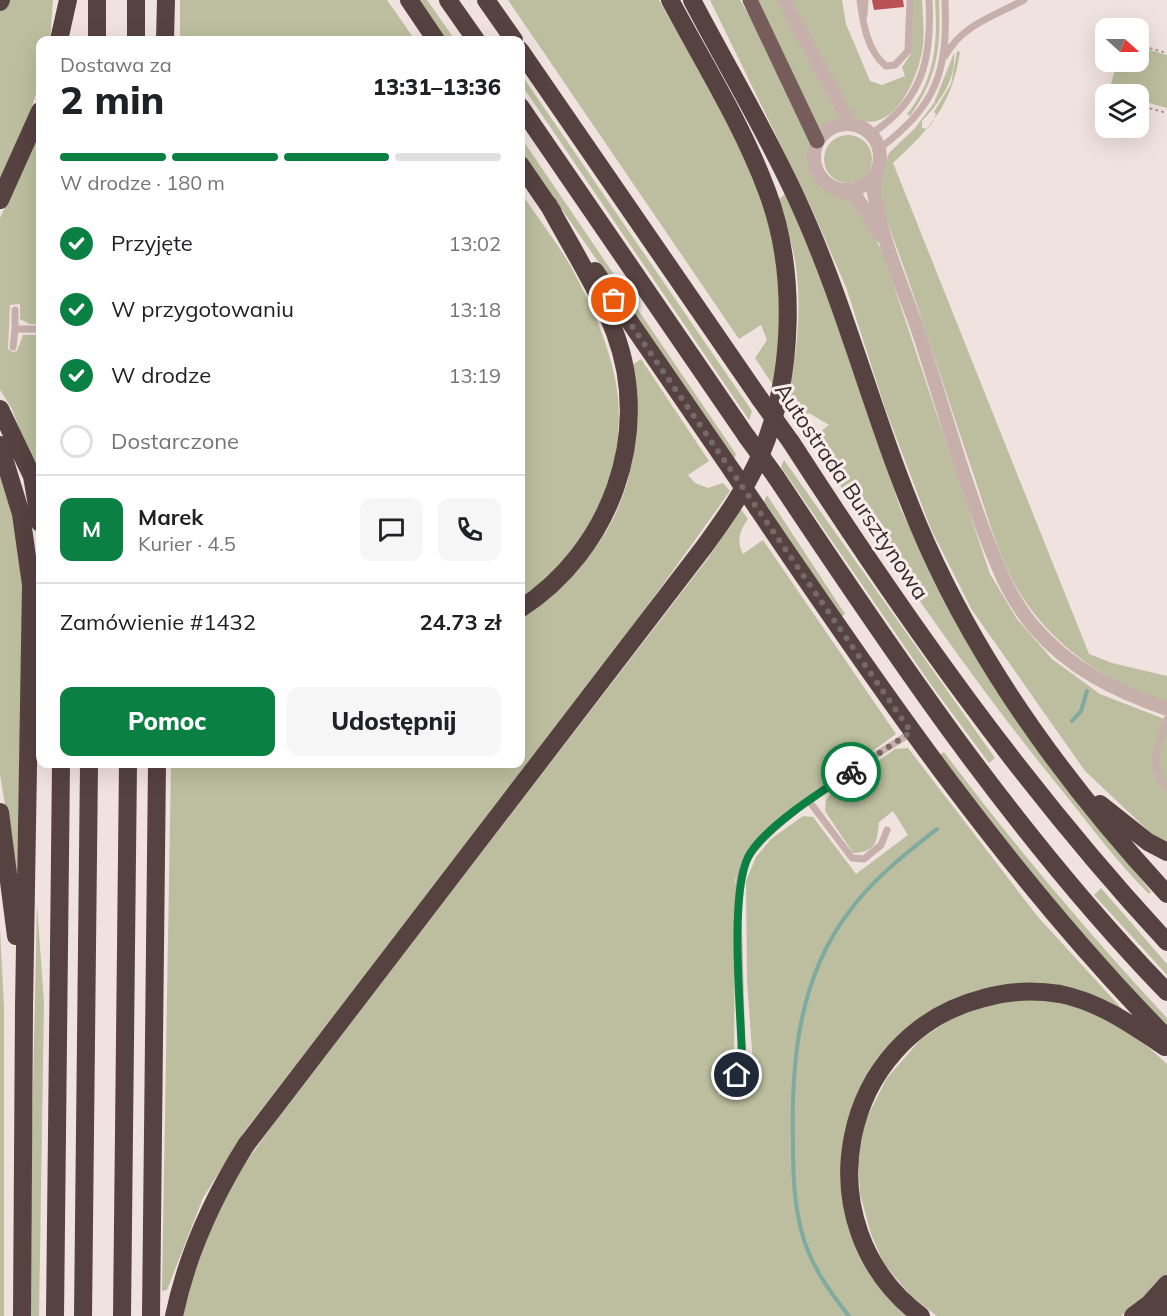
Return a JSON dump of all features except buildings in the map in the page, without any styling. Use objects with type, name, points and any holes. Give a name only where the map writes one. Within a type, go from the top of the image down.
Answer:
[{"type":"highway","points":[[60,36],[69,0]]},
{"type":"highway","points":[[69,0],[69,36]]},
{"type":"highway","points":[[97,0],[97,36]]},
{"type":"highway","points":[[136,0],[136,36]]},
{"type":"highway","points":[[165,36],[166,0]]},
{"type":"highway","points":[[409,0],[433,36]]},
{"type":"highway","points":[[448,0],[473,36]]},
{"type":"highway","points":[[486,0],[511,36]]},
{"type":"highway","points":[[174,1316],[184,1275],[205,1218],[246,1145],[714,534],[761,454],[781,385],[786,347],[788,313],[783,251],[770,201],[759,171],[670,0]]},
{"type":"highway","points":[[692,0],[795,194],[843,313],[892,456],[926,544],[949,591],[1007,693],[1070,780],[1167,894]]},
{"type":"highway","name":"Autostrada Bursztynowa","points":[[525,57],[791,442],[886,585],[977,711],[1090,855],[1167,942]]},
{"type":"highway","points":[[525,113],[838,570],[984,775],[1069,882],[1167,992]]},
{"type":"highway","points":[[0,200],[36,120]]},
{"type":"highway","points":[[525,171],[911,732],[952,788],[1058,920],[1167,1038]]},
{"type":"highway","points":[[525,605],[560,578],[599,527],[619,479],[628,428],[626,377],[615,333],[548,204]]},
{"type":"highway","points":[[0,409],[32,476],[36,500]]},
{"type":"highway","points":[[0,445],[21,514],[31,585],[24,1007],[22,1316]]},
{"type":"highway","points":[[55,1316],[61,768]]},
{"type":"highway","points":[[83,1316],[89,768]]},
{"type":"highway","points":[[122,1316],[128,768]]},
{"type":"highway","points":[[151,1316],[157,768]]},
{"type":"highway","points":[[1070,780],[1148,842],[1167,852]]},
{"type":"highway","points":[[0,813],[24,1007]]},
{"type":"highway","points":[[921,1316],[900,1298],[870,1258],[855,1221],[849,1186],[850,1147],[857,1117],[869,1088],[891,1055],[924,1024],[948,1010],[971,1001],[1016,992],[1037,992],[1075,998],[1115,1014],[1167,1048]]},
{"type":"highway","points":[[1133,1316],[1149,1304],[1167,1284]]},
{"type":"highway","points":[[1156,1316],[1167,1302]]},
{"type":"main road","points":[[750,0],[817,141]]},
{"type":"street","points":[[784,0],[850,124]]},
{"type":"street","points":[[890,251],[856,198],[827,184],[819,175],[814,164],[817,141],[826,131],[837,125],[850,124],[862,127],[871,134],[879,149],[880,160],[873,184],[874,194],[890,251],[983,527],[1012,595],[1033,626],[1056,650],[1082,670],[1126,695],[1167,709]]},
{"type":"street","points":[[838,189],[850,190],[861,187],[877,171]]},
{"type":"lane","points":[[860,0],[863,20],[873,51],[879,61],[886,66],[895,65],[908,51],[910,0]]},
{"type":"lane","points":[[863,20],[865,0]]},
{"type":"lane","points":[[871,134],[901,111],[914,93],[921,77],[929,46],[929,0]]},
{"type":"lane","points":[[944,58],[945,0]]},
{"type":"lane","points":[[879,149],[914,119],[929,99],[944,58],[954,40],[969,28],[1024,0]]},
{"type":"lane","points":[[13,347],[15,309]]},
{"type":"lane","points":[[15,329],[36,329]]},
{"type":"lane","points":[[1167,719],[1155,755],[1154,766],[1158,778],[1167,786]]},
{"type":"lane","points":[[737,1075],[742,1056],[738,899],[741,873],[750,853],[768,833],[809,801],[911,732]]},
{"type":"lane","points":[[809,801],[852,858],[864,859],[873,852],[881,845],[887,830]]},
{"type":"path","points":[[1149,48],[1167,53]]},
{"type":"path","points":[[1149,108],[1167,113]]},
{"type":"green space","points":[[9,0],[53,0],[50,36],[36,36],[36,94],[25,128],[0,183],[0,11]]},
{"type":"green space","points":[[180,0],[387,0],[412,36],[180,36]]},
{"type":"green space","points":[[418,0],[427,0],[452,36],[442,36]]},
{"type":"green space","points":[[508,0],[659,0],[736,139],[767,213],[776,251],[781,289],[780,337],[773,385],[755,358],[767,340],[761,325],[739,339]]},
{"type":"green space","points":[[710,0],[740,0],[810,141],[809,156],[813,176],[825,189],[856,203],[883,253],[990,574],[1017,619],[1052,659],[1100,694],[1167,720],[1167,843],[1154,836],[1085,771],[972,610],[931,529],[885,408],[846,287],[811,207]]},
{"type":"green space","points":[[757,0],[777,0],[840,120],[829,123],[819,133]]},
{"type":"green space","points":[[789,0],[842,0],[846,24],[870,81],[882,85],[905,76],[902,67],[911,54],[913,0],[922,0],[924,26],[922,52],[914,78],[899,105],[878,120],[866,121],[852,116]]},
{"type":"green space","points":[[935,0],[939,0],[936,61],[927,88],[910,116],[907,114],[924,88],[933,60],[936,31]]},
{"type":"green space","points":[[1149,50],[1167,55],[1167,108],[1149,103],[1149,84],[1111,84],[1114,72],[1149,72]]},
{"type":"green space","points":[[957,51],[960,52],[952,86],[934,119],[936,114],[934,112],[951,84]]},
{"type":"green space","points":[[954,53],[954,63],[946,90],[922,121],[922,128],[926,129],[893,163],[1089,654],[1112,663],[1167,676],[1167,702],[1125,686],[1069,650],[1038,619],[1008,571],[878,198],[878,186],[889,153],[915,128],[934,103]]},
{"type":"green space","points":[[525,80],[752,411],[749,420],[525,90]]},
{"type":"green space","points":[[848,135],[865,142],[872,159],[865,176],[848,183],[831,176],[824,159],[831,142]]},
{"type":"green space","points":[[36,138],[36,324],[20,319],[20,304],[10,305],[8,349],[13,352],[17,351],[23,335],[36,335],[36,473],[12,409],[0,390],[0,218]]},
{"type":"green space","points":[[525,143],[736,454],[734,459],[525,156]]},
{"type":"green space","points":[[785,194],[819,268],[901,510],[971,649],[1025,733],[1151,892],[1149,894],[1105,845],[1030,751],[870,530],[809,440],[829,425],[809,413],[796,417],[785,402],[795,353],[798,284],[795,259],[779,199]]},
{"type":"green space","points":[[525,198],[565,257],[584,291],[609,353],[618,400],[617,448],[605,495],[585,537],[572,555],[525,598]]},
{"type":"green space","points":[[641,359],[709,461],[688,475],[695,483],[708,488],[723,483],[730,491],[552,734],[244,1132],[203,1198],[167,1290],[162,1291],[171,768],[525,768],[525,615],[563,585],[581,566],[597,546],[621,501],[629,475],[636,428],[632,365]]},
{"type":"green space","points":[[784,460],[995,758],[989,763],[929,682],[781,467]]},
{"type":"green space","points":[[0,466],[13,510],[20,553],[23,600],[17,881],[0,774]]},
{"type":"green space","points":[[767,495],[845,614],[841,617],[764,501]]},
{"type":"green space","points":[[740,508],[748,519],[740,536],[743,554],[763,540],[896,734],[776,822],[749,847],[735,880],[734,1059],[721,1071],[718,1095],[755,1091],[747,981],[746,881],[756,857],[771,839],[803,816],[813,817],[856,874],[908,835],[893,811],[879,822],[874,845],[866,851],[853,853],[825,811],[826,799],[831,794],[895,749],[908,748],[1038,917],[1124,1011],[1012,986],[886,1052],[843,1195],[912,1316],[179,1316],[212,1224],[237,1175],[284,1109],[709,557]]},
{"type":"green space","points":[[944,752],[1052,888],[1167,1018],[1167,1027],[1053,901],[939,755]]},
{"type":"green space","points":[[1101,888],[1167,964],[1167,975],[1094,895]]},
{"type":"green space","points":[[37,905],[44,1003],[39,1316],[28,1316]]},
{"type":"green space","points":[[0,928],[4,1007],[4,1316],[0,1316]]},
{"type":"green space","points":[[1035,998],[1074,1007],[1107,1019],[1136,1038],[1167,1064],[1167,1275],[1147,1296],[1121,1316],[937,1316],[912,1297],[884,1264],[871,1234],[860,1194],[858,1159],[865,1121],[887,1078],[921,1039],[954,1017],[994,1003]]},
{"type":"waterway","points":[[1072,721],[1081,711],[1087,691]]},
{"type":"waterway","points":[[849,1316],[827,1287],[815,1266],[805,1244],[797,1211],[793,1113],[796,1053],[801,1023],[818,966],[831,939],[848,913],[878,878],[937,829]]},
{"type":"way so far","points":[[614,300],[911,732],[851,772]]},
{"type":"route","points":[[737,1075],[742,1056],[738,899],[741,873],[750,853],[768,833],[851,772]]}]
